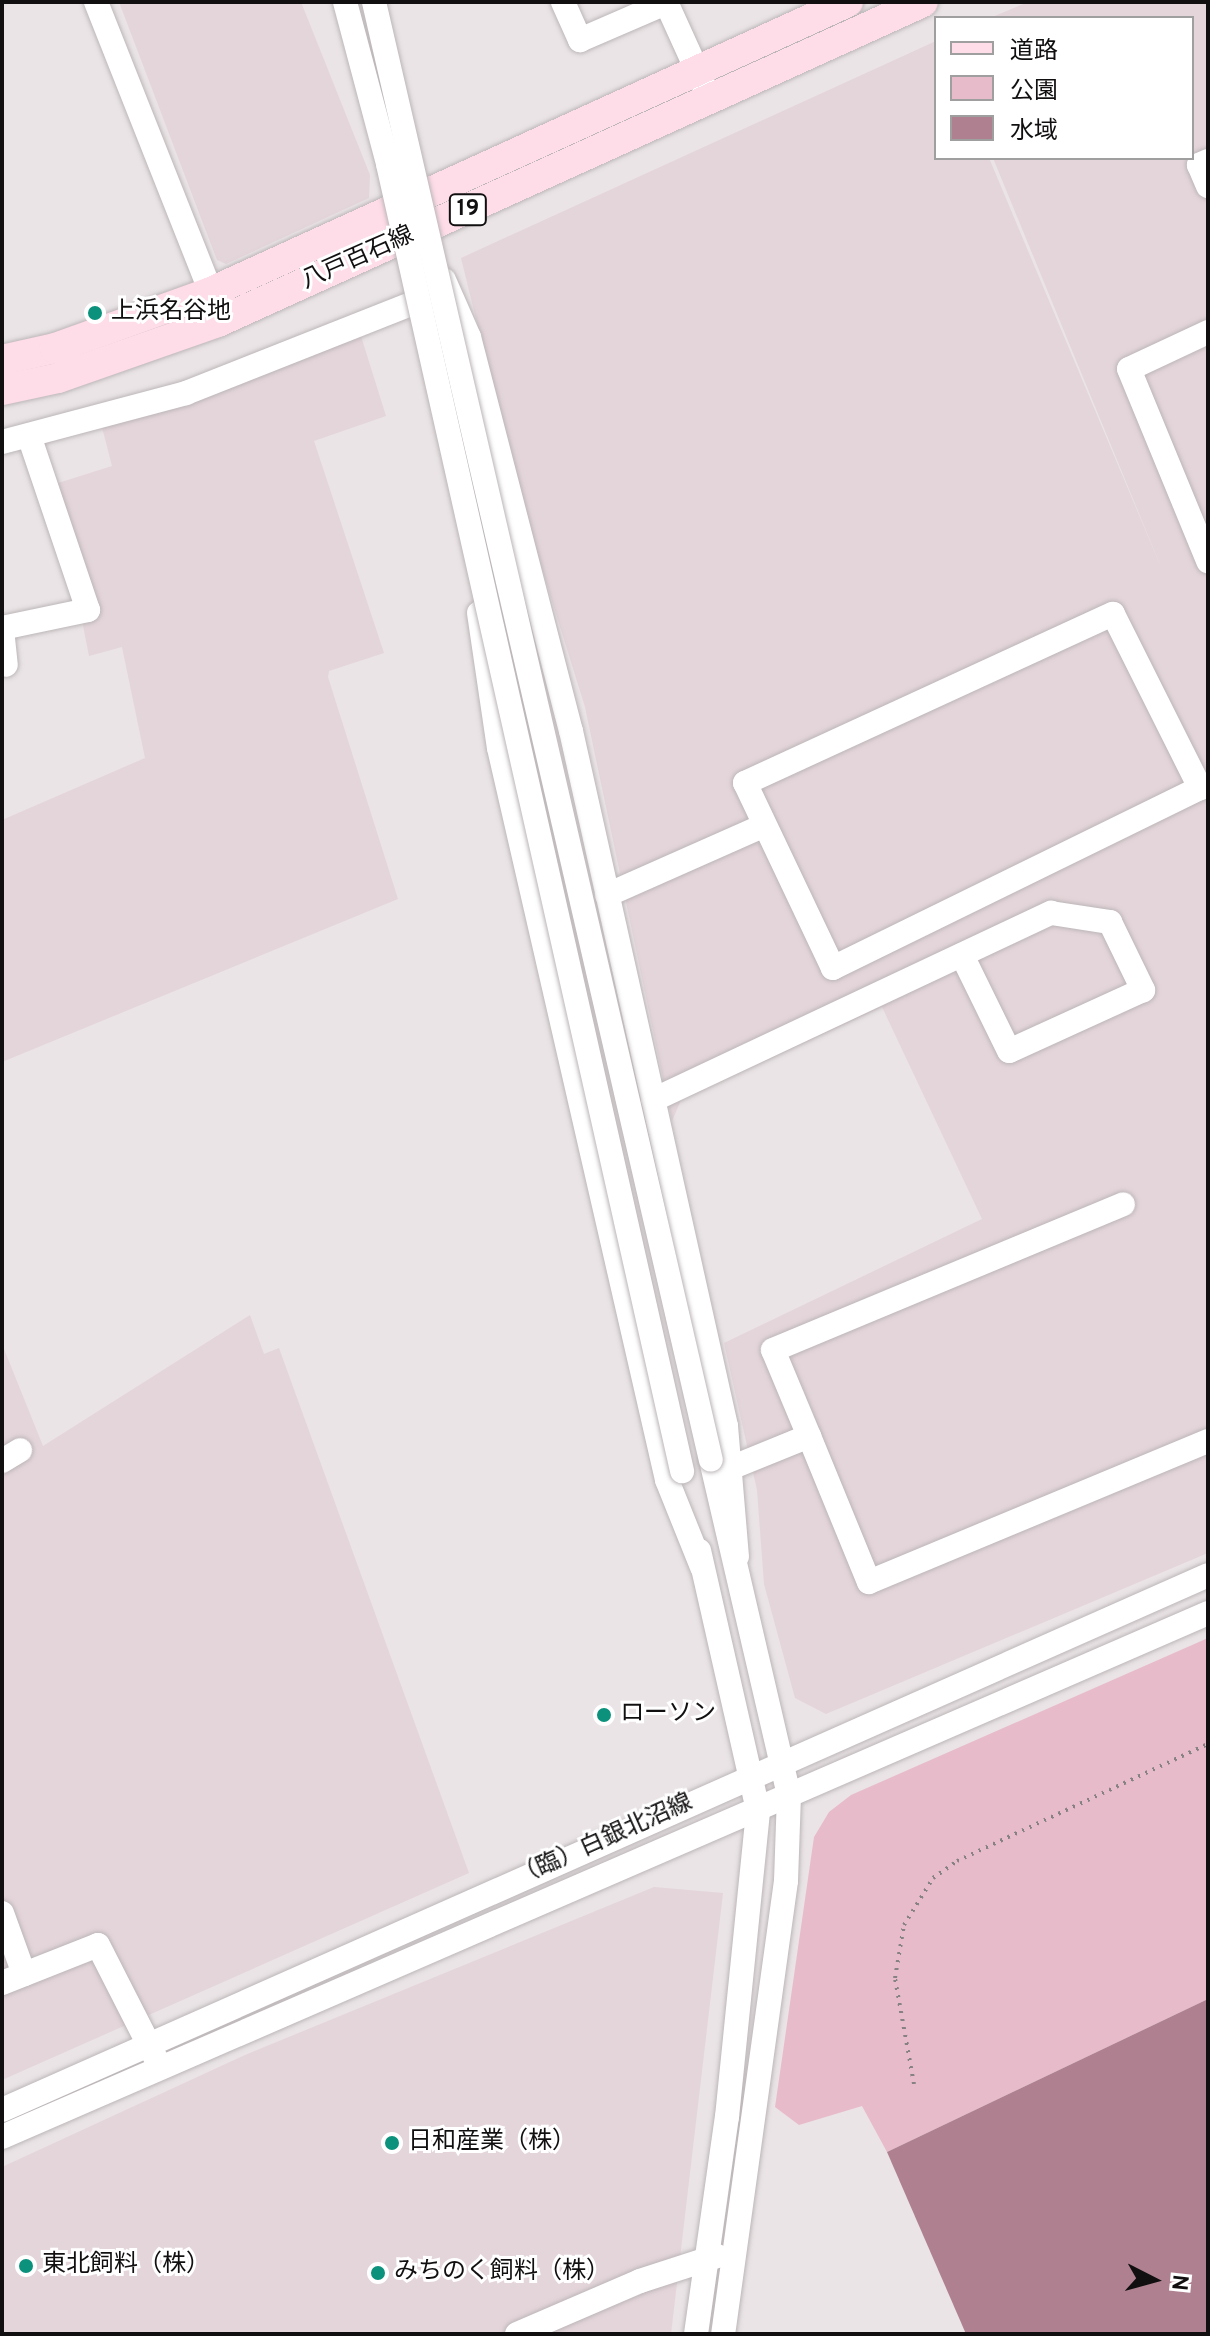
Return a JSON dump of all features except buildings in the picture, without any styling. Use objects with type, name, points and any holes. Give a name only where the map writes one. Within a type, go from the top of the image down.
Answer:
[{"type":"main road","name":"八戸百石線","points":[[2,360],[55,348],[211,292],[408,199],[848,2]]},
{"type":"main road","name":"八戸百石線","points":[[2,390],[58,378],[218,322],[923,2]]},
{"type":"street","points":[[96,2],[211,292]]},
{"type":"street","points":[[338,2],[386,110],[408,199],[415,234],[412,300],[480,616],[499,748],[667,1480],[702,1567]]},
{"type":"street","points":[[345,2],[388,164],[748,1777],[758,1810],[748,1938],[696,2334]]},
{"type":"street","points":[[374,2],[722,1463]]},
{"type":"street","points":[[385,2],[386,110]]},
{"type":"street","points":[[563,2],[580,40],[667,2],[710,99]]},
{"type":"street","points":[[1208,161],[1199,165],[1208,186]]},
{"type":"street","points":[[415,234],[450,290],[469,337],[571,731],[653,1100],[737,1557],[779,1763],[789,1795],[786,1881],[723,2334]]},
{"type":"street","points":[[2,442],[186,393],[412,300],[450,290]]},
{"type":"street","points":[[1208,332],[1129,369],[1208,561]]},
{"type":"street","points":[[6,665],[2,628],[88,610],[29,436]]},
{"type":"street","points":[[1113,614],[1200,788],[833,968],[763,826],[745,783],[1113,614]]},
{"type":"street","points":[[607,895],[763,826]]},
{"type":"street","points":[[653,1100],[1051,913],[1110,922],[1143,990],[1009,1051],[962,955]]},
{"type":"street","points":[[1123,1204],[773,1350],[869,1582],[1208,1441]]},
{"type":"street","points":[[722,1463],[809,1436]]},
{"type":"street","name":"（臨）白銀北沼線","points":[[2,2110],[1208,1575]]},
{"type":"street","name":"（臨）白銀北沼線","points":[[2,2137],[1208,1613]]},
{"type":"street","points":[[2,1913],[13,1979],[98,1945],[150,2044],[159,2069]]},
{"type":"street","points":[[517,2334],[706,2259],[735,2251]]},
{"type":"path","points":[[914,2084],[895,1978],[904,1925],[933,1878],[957,1861],[1208,1744]]},
{"type":"shaded area","points":[[119,2],[301,2],[370,175],[369,198],[226,264],[217,260]]},
{"type":"shaded area","points":[[1028,2],[1208,2],[1208,1553],[826,1714],[795,1698],[764,1584],[757,1490],[724,1343],[982,1219],[882,1007],[681,1100],[672,1121],[585,707],[521,501],[461,258],[934,42],[934,160],[990,160],[1163,572],[994,160],[1194,160],[1194,16],[995,16]]},
{"type":"shaded area","points":[[360,333],[386,416],[314,441],[384,653],[329,671],[328,677],[398,899],[2,1062],[2,820],[145,758],[122,647],[89,656],[55,484],[112,466],[101,423]]},
{"type":"shaded area","points":[[250,1315],[264,1354],[279,1348],[469,1873],[2,2080],[2,1344],[43,1446]]},
{"type":"shaded area","points":[[654,1887],[723,1893],[671,2334],[2,2334],[2,2167],[245,2055]]},
{"type":"green space","points":[[1208,1638],[1208,1999],[887,2152],[862,2106],[799,2125],[775,2107],[814,1837],[829,1812],[851,1795]]},
{"type":"water","points":[[1208,1999],[1208,2334],[966,2334],[887,2152]]},
{"type":"place","name":"上浜名谷地","points":[[95,313]]},
{"type":"place","name":"ローソン","points":[[604,1715]]},
{"type":"place","name":"日和産業（株）","points":[[392,2143]]},
{"type":"place","name":"東北飼料（株）","points":[[26,2266]]},
{"type":"place","name":"みちのく飼料（株）","points":[[378,2273]]}]
